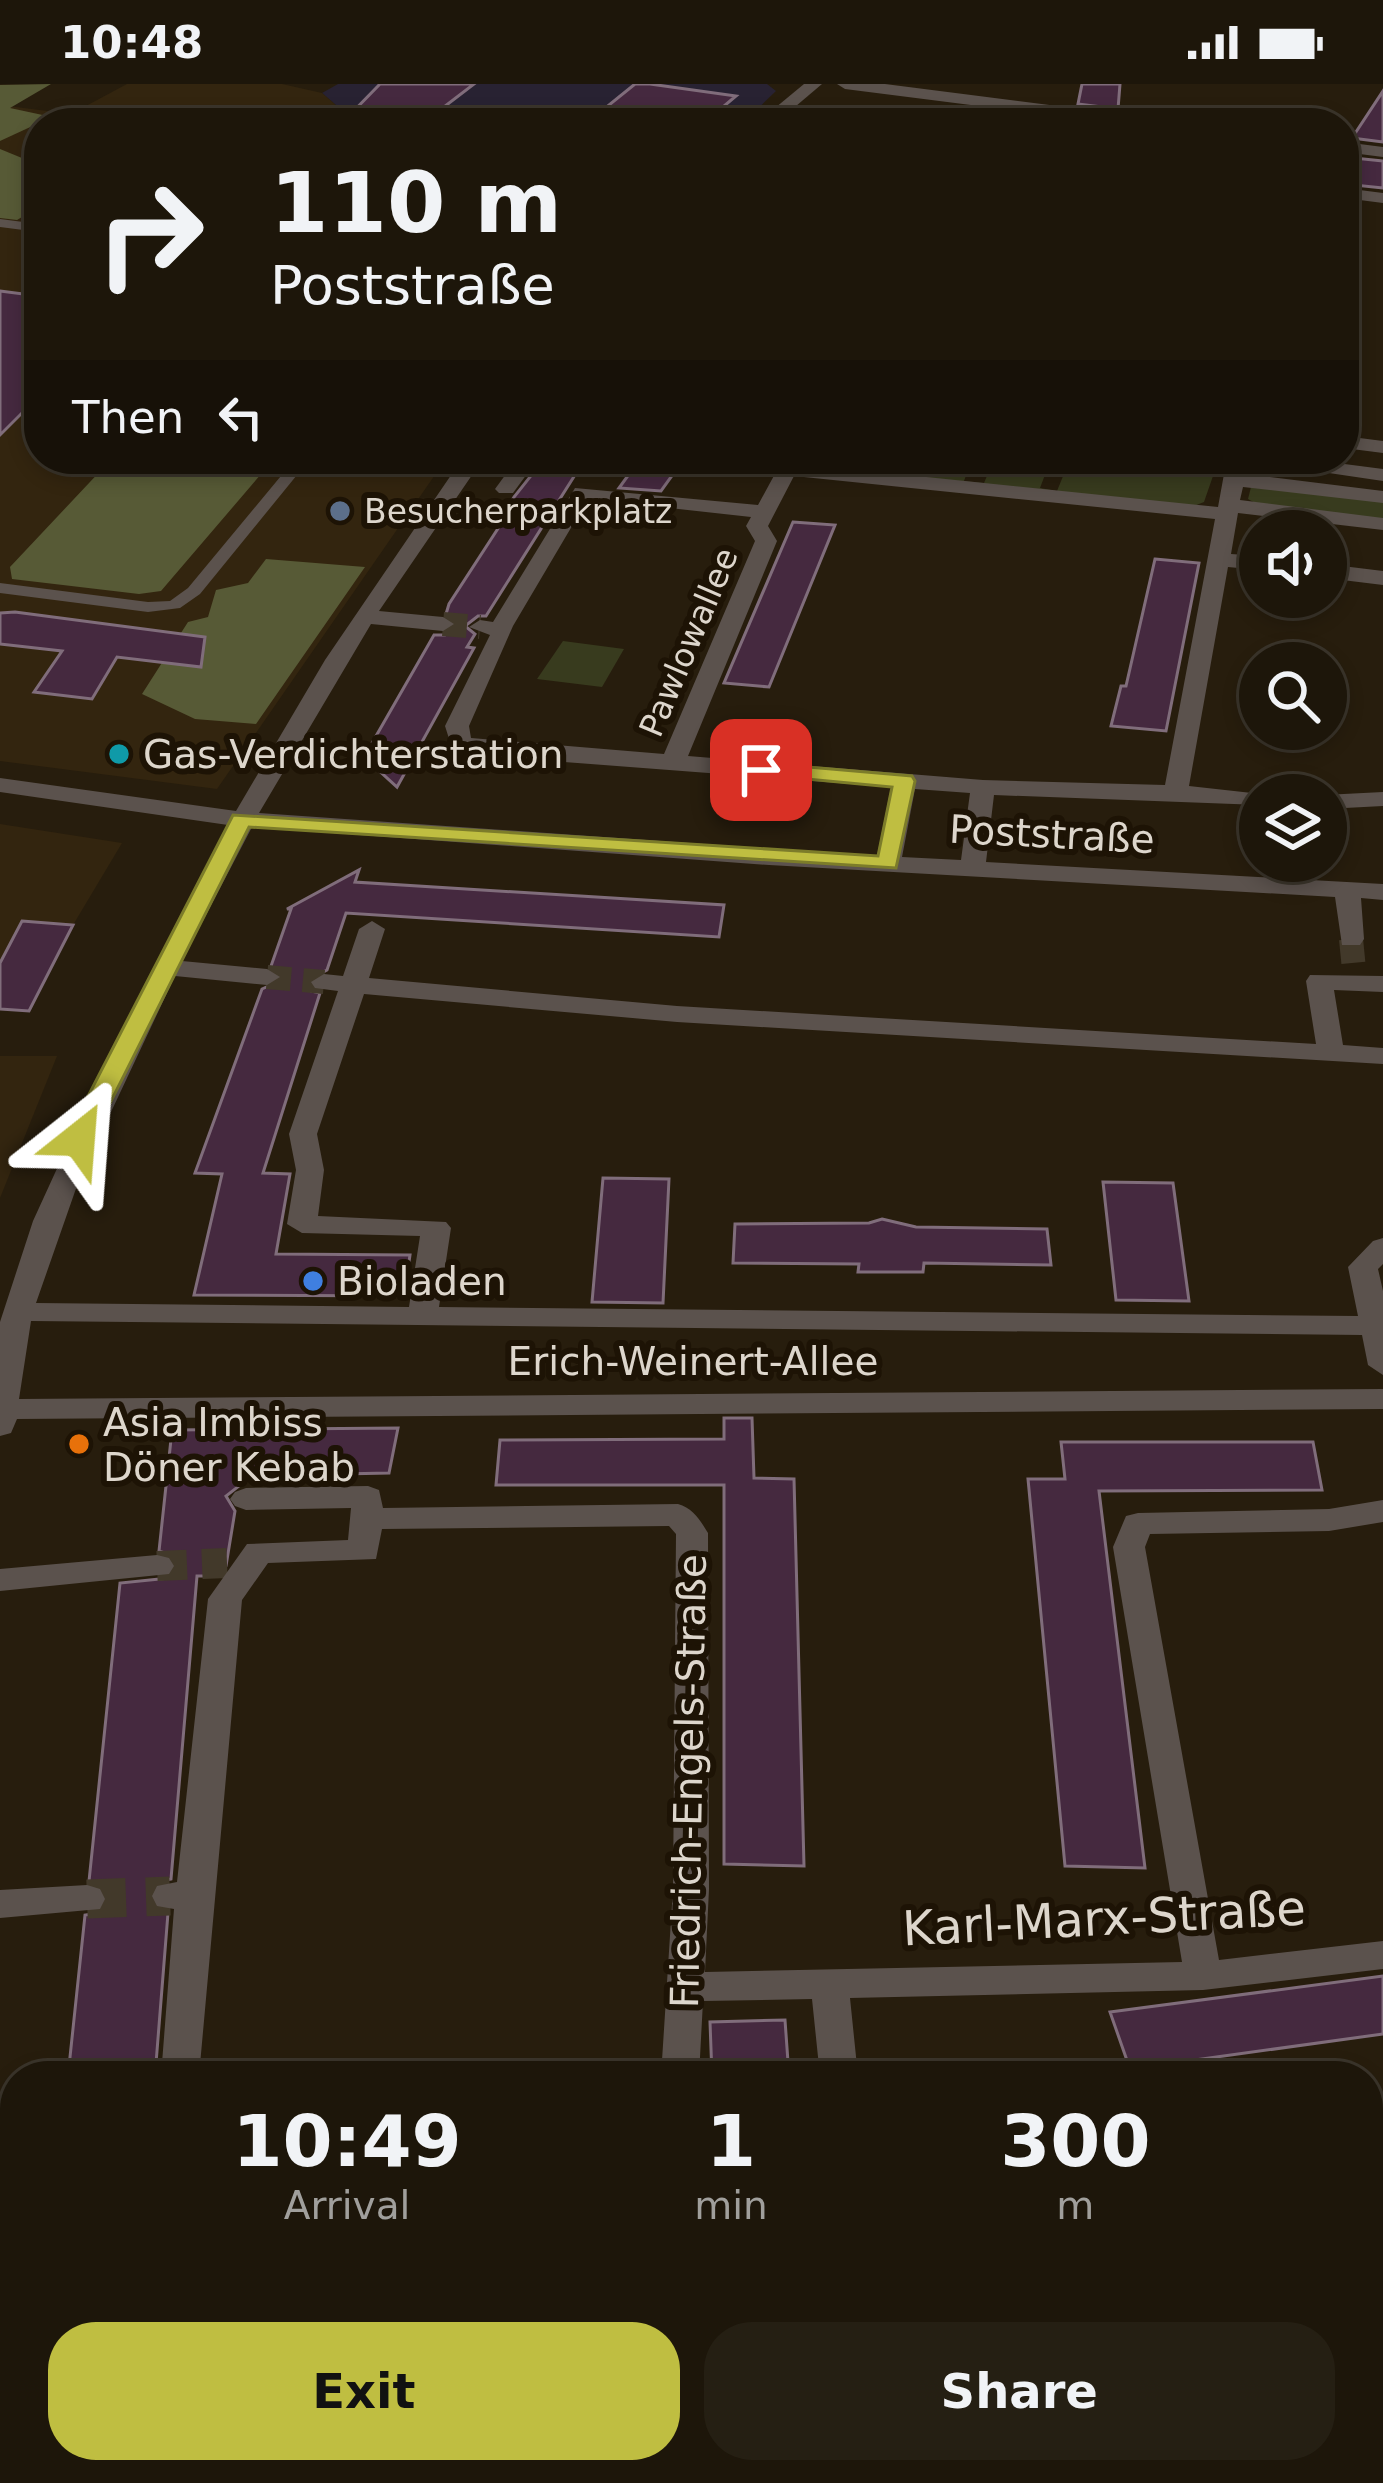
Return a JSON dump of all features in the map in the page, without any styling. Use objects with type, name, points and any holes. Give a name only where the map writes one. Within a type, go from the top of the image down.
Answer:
[{"type":"street","points":[[784,108],[814,84]]},
{"type":"street","points":[[845,84],[1034,108]]},
{"type":"street","points":[[2,1418],[6,1359],[36,1249],[79,1139],[241,819],[364,617],[463,474]]},
{"type":"street","points":[[506,489],[517,474]]},
{"type":"street","name":"Pawlowallee","points":[[782,474],[757,526],[766,541],[673,762],[983,787],[1239,797]]},
{"type":"street","name":"Pawlowallee","points":[[900,474],[1383,524]]},
{"type":"street","points":[[1176,793],[1233,474]]},
{"type":"street","points":[[1261,474],[1383,497]]},
{"type":"street","points":[[673,762],[486,749],[460,743],[457,726],[492,629],[502,626],[582,492],[762,512]]},
{"type":"street","points":[[1219,559],[1239,561]]},
{"type":"street","points":[[1347,574],[1383,578]]},
{"type":"street","points":[[364,617],[443,624]]},
{"type":"street","points":[[888,863],[904,781]]},
{"type":"street","name":"Poststraße","points":[[0,785],[241,819],[1383,892]]},
{"type":"street","points":[[973,868],[983,787]]},
{"type":"street","points":[[1347,801],[1383,799]]},
{"type":"street","points":[[1347,890],[1351,939]]},
{"type":"street","points":[[372,929],[337,983],[303,1133],[310,1170],[302,1224],[436,1228],[423,1316]]},
{"type":"street","points":[[166,967],[267,977]]},
{"type":"street","points":[[1331,1054],[1319,981],[1364,978]]},
{"type":"street","points":[[337,983],[677,1014],[1383,1057]]},
{"type":"street","points":[[1383,1246],[1363,1267],[1383,1365]]},
{"type":"street","name":"Erich-Weinert-Allee","points":[[19,1312],[1377,1326]]},
{"type":"street","name":"Erich-Weinert-Allee","points":[[2,1418],[1383,1400]]},
{"type":"street","points":[[180,2061],[182,1895],[225,1599],[240,1563],[259,1552],[364,1551],[368,1497],[246,1499]]},
{"type":"street","points":[[1203,1976],[1129,1547],[1138,1524],[1329,1520],[1383,1511]]},
{"type":"street","name":"Friedrich-Engels-Straße","points":[[367,1519],[678,1514],[692,1533],[681,2061]]},
{"type":"street","points":[[0,1580],[158,1566]]},
{"type":"street","points":[[0,1904],[87,1899]]},
{"type":"street","name":"Karl-Marx-Straße","points":[[686,1987],[1203,1976],[1383,1955]]},
{"type":"street","points":[[830,1985],[838,2061]]},
{"type":"lane","points":[[0,588],[148,607],[174,605],[194,591],[291,474]]},
{"type":"shaded area","points":[[127,84],[282,84],[322,93],[339,108],[82,108]]},
{"type":"shaded area","points":[[338,84],[767,84],[776,91],[758,108],[339,108],[322,93]]},
{"type":"shaded area","points":[[0,105],[24,108],[24,474],[436,474],[217,789],[0,761]]},
{"type":"shaded area","points":[[0,824],[122,843],[29,1011],[0,1009]]},
{"type":"shaded area","points":[[0,1056],[57,1056],[0,1198]]},
{"type":"green space","points":[[51,84],[10,108],[24,111],[24,130],[0,141],[0,85]]},
{"type":"green space","points":[[0,149],[24,159],[24,216],[0,218]]},
{"type":"green space","points":[[97,474],[261,474],[161,591],[139,594],[12,579],[10,567]]},
{"type":"green space","points":[[891,474],[967,474],[964,481],[984,483],[988,474],[1045,474],[1040,488],[1057,491],[1064,474],[1212,474],[1204,502],[1194,506]]},
{"type":"green space","points":[[1251,487],[1383,500],[1383,519],[1347,515],[1347,510],[1257,504],[1248,499]]},
{"type":"green space","points":[[266,559],[365,567],[256,724],[195,719],[142,694],[188,622],[208,617],[216,590],[248,583]]},
{"type":"green space","points":[[563,641],[624,649],[602,687],[537,679]]},
{"type":"building","points":[[380,84],[474,84],[443,108],[357,108]]},
{"type":"building","points":[[635,84],[736,96],[722,108],[605,108]]},
{"type":"building","points":[[1082,84],[1120,84],[1118,108],[1078,104]]},
{"type":"building","points":[[1383,91],[1383,142],[1359,139],[1359,127]]},
{"type":"building","points":[[1359,159],[1383,161],[1383,188],[1359,186]]},
{"type":"building","points":[[0,291],[24,294],[24,411],[0,435]]},
{"type":"building","points":[[532,474],[576,474],[486,616],[465,626],[475,634],[467,647],[474,648],[397,787],[364,757],[434,635],[445,635],[458,625],[446,614],[449,604]]},
{"type":"building","points":[[629,474],[673,474],[661,491],[619,488]]},
{"type":"building","points":[[793,522],[835,525],[769,687],[724,683]]},
{"type":"building","points":[[1155,559],[1199,563],[1166,731],[1111,726],[1121,686],[1126,686]]},
{"type":"building","points":[[0,613],[205,637],[201,667],[117,657],[92,699],[34,692],[62,651],[0,644]]},
{"type":"building","points":[[359,870],[355,882],[724,905],[719,937],[346,913],[327,970],[307,981],[311,991],[320,993],[263,1173],[290,1174],[276,1254],[410,1255],[404,1296],[194,1295],[222,1174],[195,1173],[262,989],[284,979],[271,966],[291,909],[287,909]]},
{"type":"building","points":[[22,921],[73,925],[29,1011],[0,1009],[0,963]]},
{"type":"building","points":[[603,1178],[669,1179],[663,1303],[592,1302]]},
{"type":"building","points":[[1103,1182],[1173,1183],[1189,1301],[1116,1300]]},
{"type":"building","points":[[882,1219],[916,1227],[1047,1229],[1051,1265],[924,1263],[923,1272],[858,1272],[859,1264],[733,1263],[735,1224]]},
{"type":"building","points":[[724,1418],[752,1418],[754,1478],[794,1479],[804,1866],[724,1864],[724,1485],[496,1485],[500,1440],[724,1439]]},
{"type":"building","points":[[398,1428],[389,1473],[241,1476],[239,1486],[226,1496],[235,1511],[226,1566],[219,1576],[197,1576],[171,1879],[156,1882],[148,1894],[153,1908],[168,1913],[156,2061],[70,2061],[85,1915],[100,1913],[109,1901],[104,1887],[89,1881],[120,1583],[169,1578],[178,1568],[173,1556],[159,1551],[172,1430]]},
{"type":"building","points":[[1061,1442],[1313,1442],[1322,1490],[1099,1491],[1145,1868],[1065,1866],[1028,1479],[1065,1479]]},
{"type":"building","points":[[1383,1976],[1383,2034],[1188,2061],[1127,2061],[1110,2012]]},
{"type":"building","points":[[785,2020],[788,2061],[711,2061],[710,2022]]},
{"type":"tunnel","points":[[443,624],[480,627]]},
{"type":"tunnel","points":[[1351,939],[1354,969]]},
{"type":"tunnel","points":[[267,977],[324,982]]},
{"type":"tunnel","points":[[157,1566],[227,1563]]},
{"type":"tunnel","points":[[87,1899],[170,1896]]},
{"type":"place","name":"Besucherparkplatz","points":[[340,511]]},
{"type":"place","name":"Gas-Verdichterstation","points":[[119,754]]},
{"type":"place","name":"Bioladen","points":[[313,1281]]},
{"type":"place","name":"Asia Imbiss Döner Kebab","points":[[79,1444]]},
{"type":"route","points":[[79,1139],[241,819],[888,863],[904,781],[761,770]]}]
